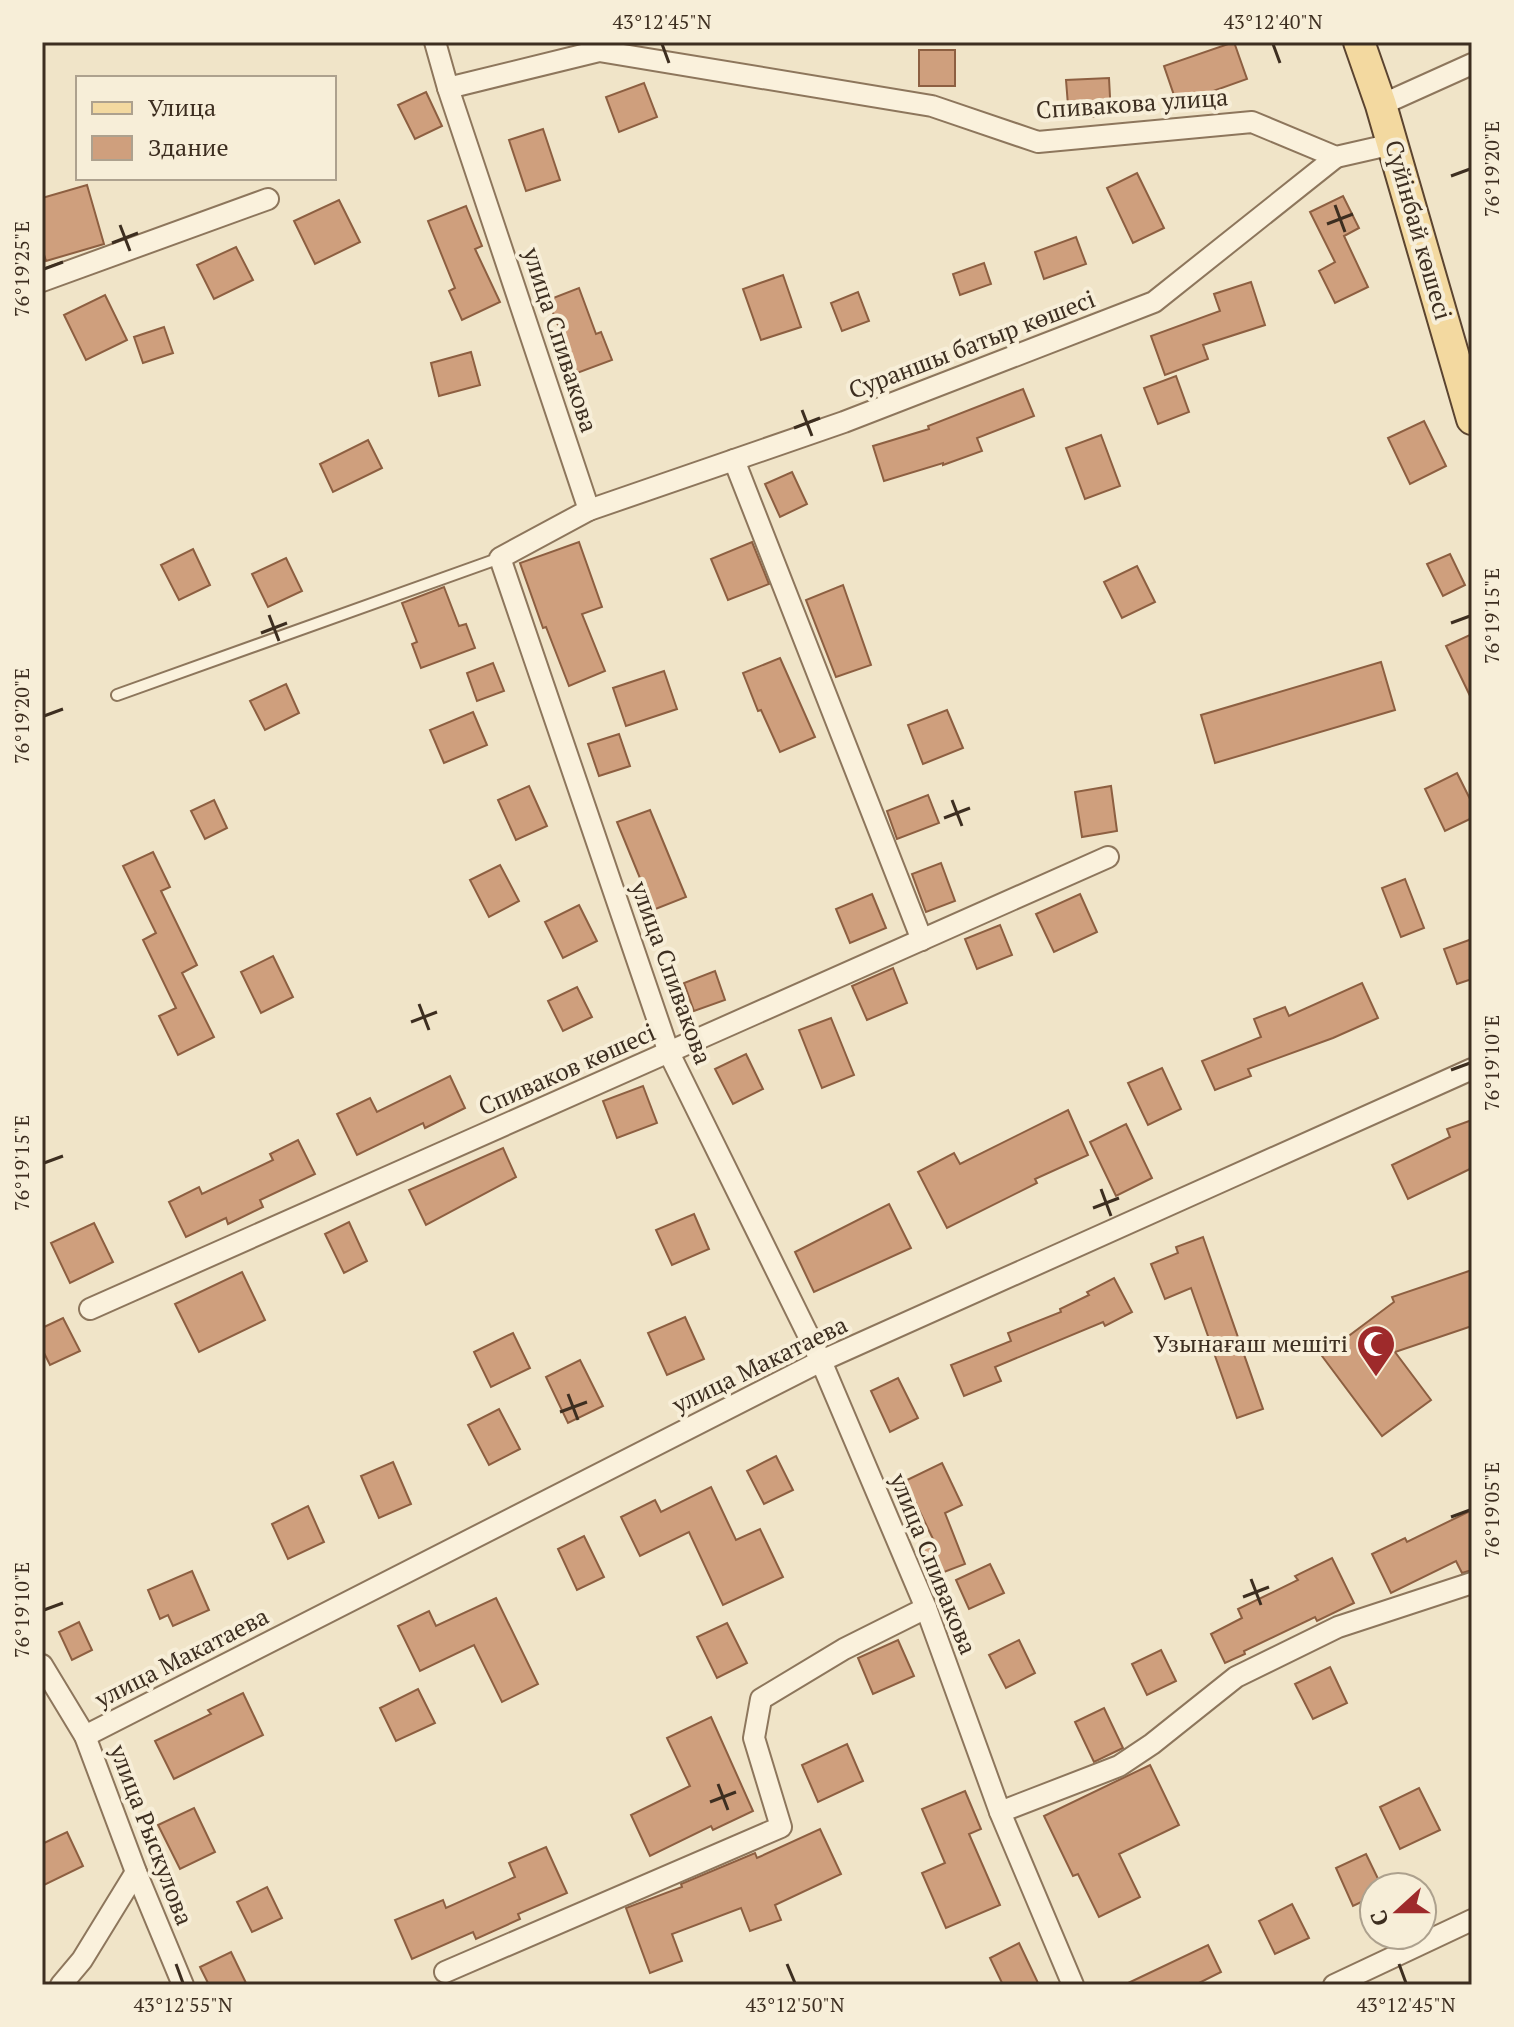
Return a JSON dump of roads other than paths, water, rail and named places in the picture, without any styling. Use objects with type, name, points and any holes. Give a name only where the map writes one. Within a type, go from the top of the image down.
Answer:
[{"type":"main road","name":"Сүйінбай көшесі","points":[[1359,42],[1393,144],[1472,419]]},
{"type":"street","name":"улица Спивакова","points":[[435,42],[589,510]]},
{"type":"street","name":"Спивакова улица","points":[[448,88],[599,51],[932,106],[1038,142],[1252,122],[1336,157]]},
{"type":"street","points":[[1381,105],[1472,64]]},
{"type":"street","points":[[1336,157],[1393,144]]},
{"type":"street","name":"Сураншы батыр көшесі","points":[[589,510],[844,422],[1154,302],[1336,157]]},
{"type":"street","points":[[42,281],[268,199]]},
{"type":"street","points":[[734,460],[922,940]]},
{"type":"street","points":[[500,558],[589,510]]},
{"type":"street","name":"улица Спивакова","points":[[500,558],[669,1053],[821,1361],[926,1608],[1000,1812],[1073,1985]]},
{"type":"street","name":"Спиваков көшесі","points":[[90,1309],[1108,857]]},
{"type":"street","name":"улица Макатаева","points":[[85,1736],[821,1361],[1472,1069]]},
{"type":"street","points":[[1000,1812],[1119,1766],[1152,1744],[1236,1677],[1338,1627],[1472,1583]]},
{"type":"street","points":[[445,1972],[781,1827],[754,1738],[761,1699],[844,1649],[926,1608]]},
{"type":"street","name":"улица Рыскулова","points":[[42,1668],[85,1736],[183,1985]]},
{"type":"street","points":[[61,1985],[82,1960],[136,1872]]},
{"type":"street","points":[[1334,1985],[1472,1920]]},
{"type":"lane","points":[[117,695],[500,558]]},
{"type":"place","name":"Узынағаш мешіті","points":[[1376,1378]]}]
